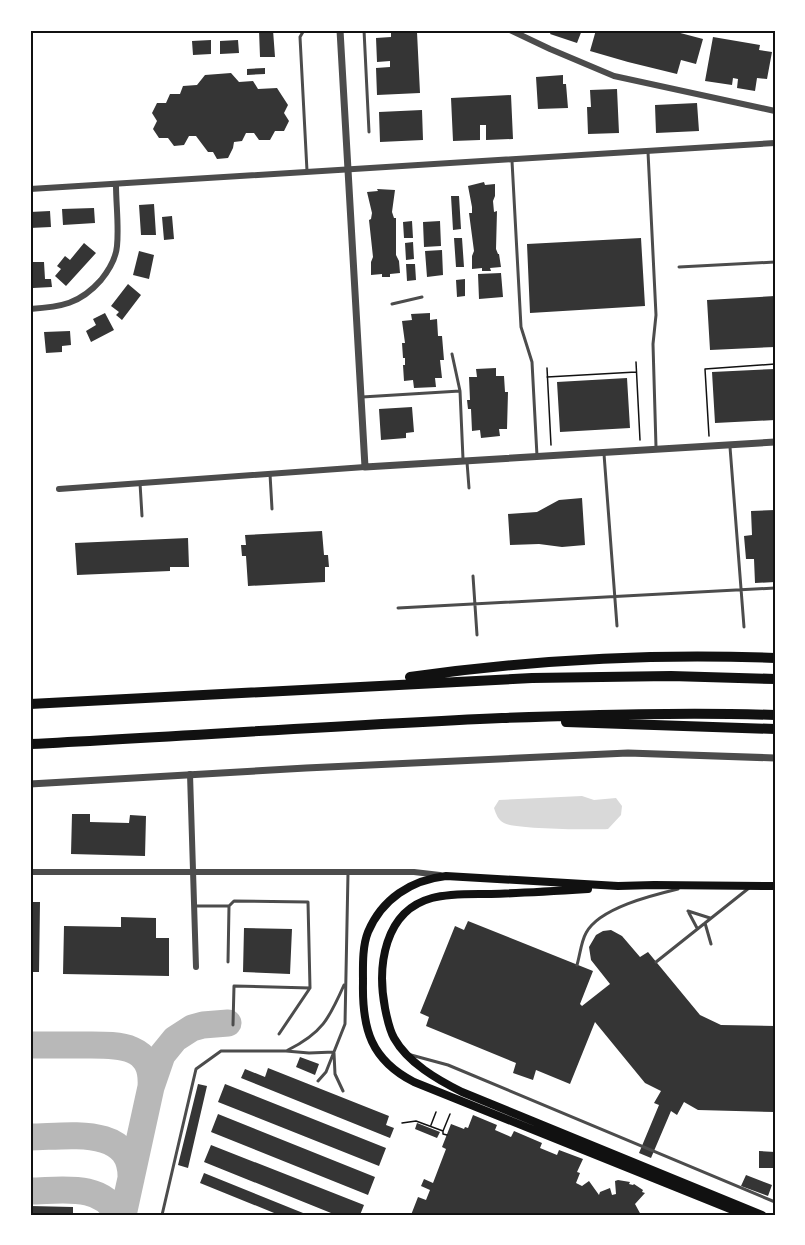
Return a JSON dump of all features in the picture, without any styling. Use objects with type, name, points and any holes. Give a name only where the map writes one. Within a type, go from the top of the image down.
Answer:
[{"type":"highway","points":[[336,687],[493,667],[599,658],[646,656],[775,658]]},
{"type":"highway","points":[[30,704],[336,687],[602,676],[775,679]]},
{"type":"highway","points":[[30,744],[461,720],[644,714],[775,715]]},
{"type":"highway","points":[[461,720],[775,729]]},
{"type":"main road","points":[[618,886],[447,876],[415,883],[394,896],[380,911],[367,934],[362,1001],[368,1034],[376,1051],[386,1064],[414,1082],[745,1215]]},
{"type":"main road","points":[[762,1215],[462,1092],[439,1080],[406,1053],[395,1039],[388,1022],[381,987],[383,954],[392,928],[410,908],[432,898],[618,886],[775,886]]},
{"type":"street","points":[[340,30],[365,467]]},
{"type":"street","points":[[510,30],[550,50],[614,76],[775,111]]},
{"type":"street","points":[[30,189],[775,143]]},
{"type":"street","points":[[30,309],[53,308],[74,302],[90,293],[106,273],[117,246],[116,184]]},
{"type":"street","points":[[58,489],[365,467],[775,442]]},
{"type":"street","points":[[30,784],[628,753],[775,758]]},
{"type":"street","points":[[190,774],[196,967]]},
{"type":"street","points":[[30,872],[414,872],[447,876]]},
{"type":"lane","points":[[304,30],[300,36],[308,173]]},
{"type":"lane","points":[[364,30],[369,132]]},
{"type":"lane","points":[[648,152],[656,315],[653,344],[656,449]]},
{"type":"lane","points":[[512,160],[521,327],[532,362],[537,456]]},
{"type":"lane","points":[[679,267],[775,262]]},
{"type":"lane","points":[[392,304],[422,297]]},
{"type":"lane","points":[[452,354],[459,391],[469,488]]},
{"type":"lane","points":[[361,397],[459,391]]},
{"type":"lane","points":[[730,444],[744,627]]},
{"type":"lane","points":[[604,452],[617,626]]},
{"type":"lane","points":[[270,474],[272,509]]},
{"type":"lane","points":[[140,483],[142,516]]},
{"type":"lane","points":[[473,576],[477,634]]},
{"type":"lane","points":[[398,608],[775,588]]},
{"type":"lane","points":[[318,1081],[326,1072],[345,1024],[348,873]]},
{"type":"lane","points":[[577,965],[587,932],[610,912],[639,899],[694,885]]},
{"type":"lane","points":[[656,962],[751,886]]},
{"type":"lane","points":[[228,962],[229,906],[234,901],[308,902],[310,988],[279,1034]]},
{"type":"lane","points":[[194,906],[229,906]]},
{"type":"lane","points":[[697,929],[688,911],[710,918]]},
{"type":"lane","points":[[705,922],[711,944]]},
{"type":"lane","points":[[286,1051],[317,1033],[334,1007],[346,981]]},
{"type":"lane","points":[[233,1025],[234,986],[310,988]]},
{"type":"lane","points":[[162,1215],[196,1070],[221,1051],[334,1052]]},
{"type":"lane","points":[[334,1052],[335,1074],[343,1091]]},
{"type":"lane","points":[[406,1053],[448,1065],[775,1202]]},
{"type":"path","points":[[636,362],[640,440]]},
{"type":"path","points":[[709,436],[705,369],[775,364]]},
{"type":"path","points":[[547,368],[551,445]]},
{"type":"path","points":[[547,377],[636,372]]},
{"type":"path","points":[[430,1126],[436,1112]]},
{"type":"path","points":[[443,1131],[450,1114]]},
{"type":"path","points":[[402,1123],[416,1120],[443,1131],[443,1134],[447,1135]]},
{"type":"shaded area","points":[[582,796],[594,800],[616,798],[622,806],[621,815],[608,829],[537,828],[504,823],[496,815],[494,808],[499,800]]},
{"type":"building","points":[[259,30],[273,30],[275,57],[260,57]]},
{"type":"building","points":[[552,30],[582,30],[577,43],[550,34]]},
{"type":"building","points":[[596,30],[669,30],[703,39],[696,64],[681,60],[677,74],[590,51]]},
{"type":"building","points":[[417,32],[420,93],[377,95],[376,68],[390,67],[390,61],[377,62],[376,38],[391,37],[391,33]]},
{"type":"building","points":[[713,37],[760,45],[759,50],[772,52],[767,79],[757,78],[755,91],[737,88],[738,79],[733,78],[732,85],[705,81]]},
{"type":"building","points":[[211,40],[211,54],[193,55],[192,41]]},
{"type":"building","points":[[238,40],[239,53],[220,54],[220,41]]},
{"type":"building","points":[[265,68],[265,74],[247,75],[247,69]]},
{"type":"building","points":[[231,73],[239,82],[253,81],[258,89],[277,88],[288,105],[284,113],[289,121],[284,131],[275,131],[270,140],[259,140],[254,133],[246,133],[242,141],[234,142],[228,158],[217,159],[213,152],[208,152],[196,136],[189,136],[184,145],[174,146],[168,138],[159,138],[153,129],[157,121],[152,113],[157,103],[166,103],[170,94],[180,94],[183,86],[197,85],[205,75]]},
{"type":"building","points":[[563,75],[568,108],[538,109],[536,77]]},
{"type":"building","points":[[617,89],[619,133],[588,134],[587,107],[591,107],[590,90]]},
{"type":"building","points":[[511,95],[513,139],[486,140],[486,125],[480,125],[480,140],[453,141],[451,98]]},
{"type":"building","points":[[697,103],[699,131],[656,133],[655,105]]},
{"type":"building","points":[[422,110],[423,140],[380,142],[379,112]]},
{"type":"building","points":[[484,182],[485,185],[495,184],[493,201],[494,212],[497,211],[496,249],[501,267],[490,268],[491,271],[482,271],[482,268],[472,269],[474,251],[469,213],[472,213],[472,207],[468,186]]},
{"type":"building","points":[[377,189],[395,190],[392,212],[396,218],[396,255],[400,273],[390,274],[390,277],[382,277],[382,274],[371,275],[373,257],[369,220],[372,213],[367,192],[378,191]]},
{"type":"building","points":[[451,196],[459,196],[461,229],[453,230]]},
{"type":"building","points":[[154,204],[156,235],[141,235],[139,205]]},
{"type":"building","points":[[94,208],[95,223],[63,225],[62,209]]},
{"type":"building","points":[[50,211],[51,227],[30,228],[30,212]]},
{"type":"building","points":[[172,216],[174,239],[164,240],[162,217]]},
{"type":"building","points":[[412,221],[413,238],[404,238],[403,222]]},
{"type":"building","points":[[440,221],[441,246],[424,247],[423,222]]},
{"type":"building","points":[[454,238],[462,238],[464,267],[456,267]]},
{"type":"building","points":[[641,238],[645,306],[530,313],[527,244]]},
{"type":"building","points":[[413,242],[414,259],[406,260],[405,243]]},
{"type":"building","points":[[84,243],[96,253],[66,286],[55,276],[61,269],[57,266],[65,256],[70,260]]},
{"type":"building","points":[[442,250],[443,275],[427,277],[425,251]]},
{"type":"building","points":[[139,251],[154,255],[149,279],[133,275]]},
{"type":"building","points":[[30,262],[44,262],[45,279],[51,279],[52,287],[33,288],[33,281],[30,281]]},
{"type":"building","points":[[406,264],[415,264],[416,280],[407,281]]},
{"type":"building","points":[[501,273],[503,297],[479,299],[478,274]]},
{"type":"building","points":[[465,279],[465,296],[457,297],[456,280]]},
{"type":"building","points":[[128,284],[141,295],[122,320],[116,315],[119,312],[111,306]]},
{"type":"building","points":[[775,296],[775,347],[710,350],[707,300]]},
{"type":"building","points":[[105,313],[114,330],[91,342],[86,331],[96,325],[93,319]]},
{"type":"building","points":[[430,313],[430,320],[437,319],[438,336],[442,336],[444,360],[440,360],[442,378],[435,378],[436,387],[414,388],[413,380],[404,381],[405,358],[403,358],[402,343],[405,343],[402,321],[412,320],[411,314]]},
{"type":"building","points":[[70,331],[71,345],[62,346],[62,352],[46,353],[44,332]]},
{"type":"building","points":[[496,368],[496,376],[504,376],[505,392],[508,392],[507,429],[499,429],[500,436],[481,438],[480,430],[472,431],[471,409],[468,409],[467,400],[470,400],[469,377],[477,377],[476,369]]},
{"type":"building","points":[[775,369],[775,420],[715,423],[712,372]]},
{"type":"building","points":[[627,378],[630,428],[560,432],[557,382]]},
{"type":"building","points":[[412,407],[414,432],[406,433],[406,438],[381,440],[379,409]]},
{"type":"building","points":[[582,498],[585,545],[562,547],[539,544],[510,545],[508,514],[537,512],[559,500]]},
{"type":"building","points":[[775,510],[775,582],[755,583],[754,559],[746,559],[744,536],[752,535],[751,511]]},
{"type":"building","points":[[322,531],[324,555],[328,555],[329,567],[325,567],[325,582],[248,586],[246,556],[242,556],[241,545],[246,545],[245,535]]},
{"type":"building","points":[[188,538],[189,567],[170,567],[170,571],[77,575],[75,543]]},
{"type":"building","points":[[72,814],[90,814],[90,822],[129,823],[130,815],[146,816],[145,856],[71,854]]},
{"type":"building","points":[[30,902],[40,902],[39,972],[30,972]]},
{"type":"building","points":[[121,917],[156,918],[156,938],[169,938],[169,976],[63,974],[64,926],[121,927]]},
{"type":"building","points":[[468,921],[593,971],[580,1004],[582,1006],[610,984],[591,960],[589,947],[596,935],[611,930],[622,936],[640,957],[648,952],[700,1015],[721,1025],[775,1026],[775,1112],[698,1110],[684,1102],[677,1115],[671,1111],[651,1158],[639,1153],[659,1105],[654,1103],[661,1091],[645,1083],[595,1022],[570,1084],[536,1070],[533,1080],[513,1073],[516,1063],[426,1026],[429,1017],[420,1013],[455,926],[464,930]]},
{"type":"building","points":[[244,928],[292,929],[290,974],[243,972]]},
{"type":"building","points":[[300,1057],[319,1064],[315,1075],[296,1067]]},
{"type":"building","points":[[268,1068],[389,1116],[386,1125],[394,1128],[390,1138],[241,1078],[245,1069],[265,1077]]},
{"type":"building","points":[[198,1084],[207,1086],[188,1168],[178,1165]]},
{"type":"building","points":[[225,1084],[386,1148],[379,1166],[218,1102]]},
{"type":"building","points":[[218,1114],[375,1177],[368,1195],[211,1132]]},
{"type":"building","points":[[473,1115],[497,1125],[495,1130],[511,1137],[514,1131],[542,1143],[540,1148],[557,1155],[559,1150],[583,1159],[577,1172],[580,1173],[576,1183],[582,1186],[589,1181],[599,1195],[600,1192],[610,1188],[612,1195],[616,1194],[615,1181],[618,1180],[634,1184],[645,1193],[635,1204],[641,1215],[411,1215],[418,1197],[426,1200],[430,1190],[421,1186],[424,1179],[433,1183],[446,1149],[442,1147],[451,1124],[464,1129],[468,1128]]},
{"type":"building","points":[[417,1123],[440,1132],[437,1138],[415,1129]]},
{"type":"building","points":[[211,1145],[364,1205],[360,1215],[336,1215],[204,1162]]},
{"type":"building","points":[[759,1151],[775,1152],[775,1168],[759,1168]]},
{"type":"building","points":[[204,1173],[308,1215],[279,1215],[200,1183]]},
{"type":"building","points":[[746,1175],[772,1185],[768,1196],[741,1186]]},
{"type":"building","points":[[30,1206],[73,1207],[73,1215],[30,1215]]},
{"type":"taxiway","points":[[123,1215],[151,1087],[162,1055],[175,1039],[192,1028],[228,1023]]},
{"type":"taxiway","points":[[30,1045],[108,1045],[130,1049],[146,1061],[150,1072],[151,1087]]},
{"type":"taxiway","points":[[30,1137],[95,1137],[109,1142],[121,1149],[129,1161],[131,1179]]},
{"type":"taxiway","points":[[30,1191],[67,1190],[91,1193],[102,1197],[117,1215]]}]
